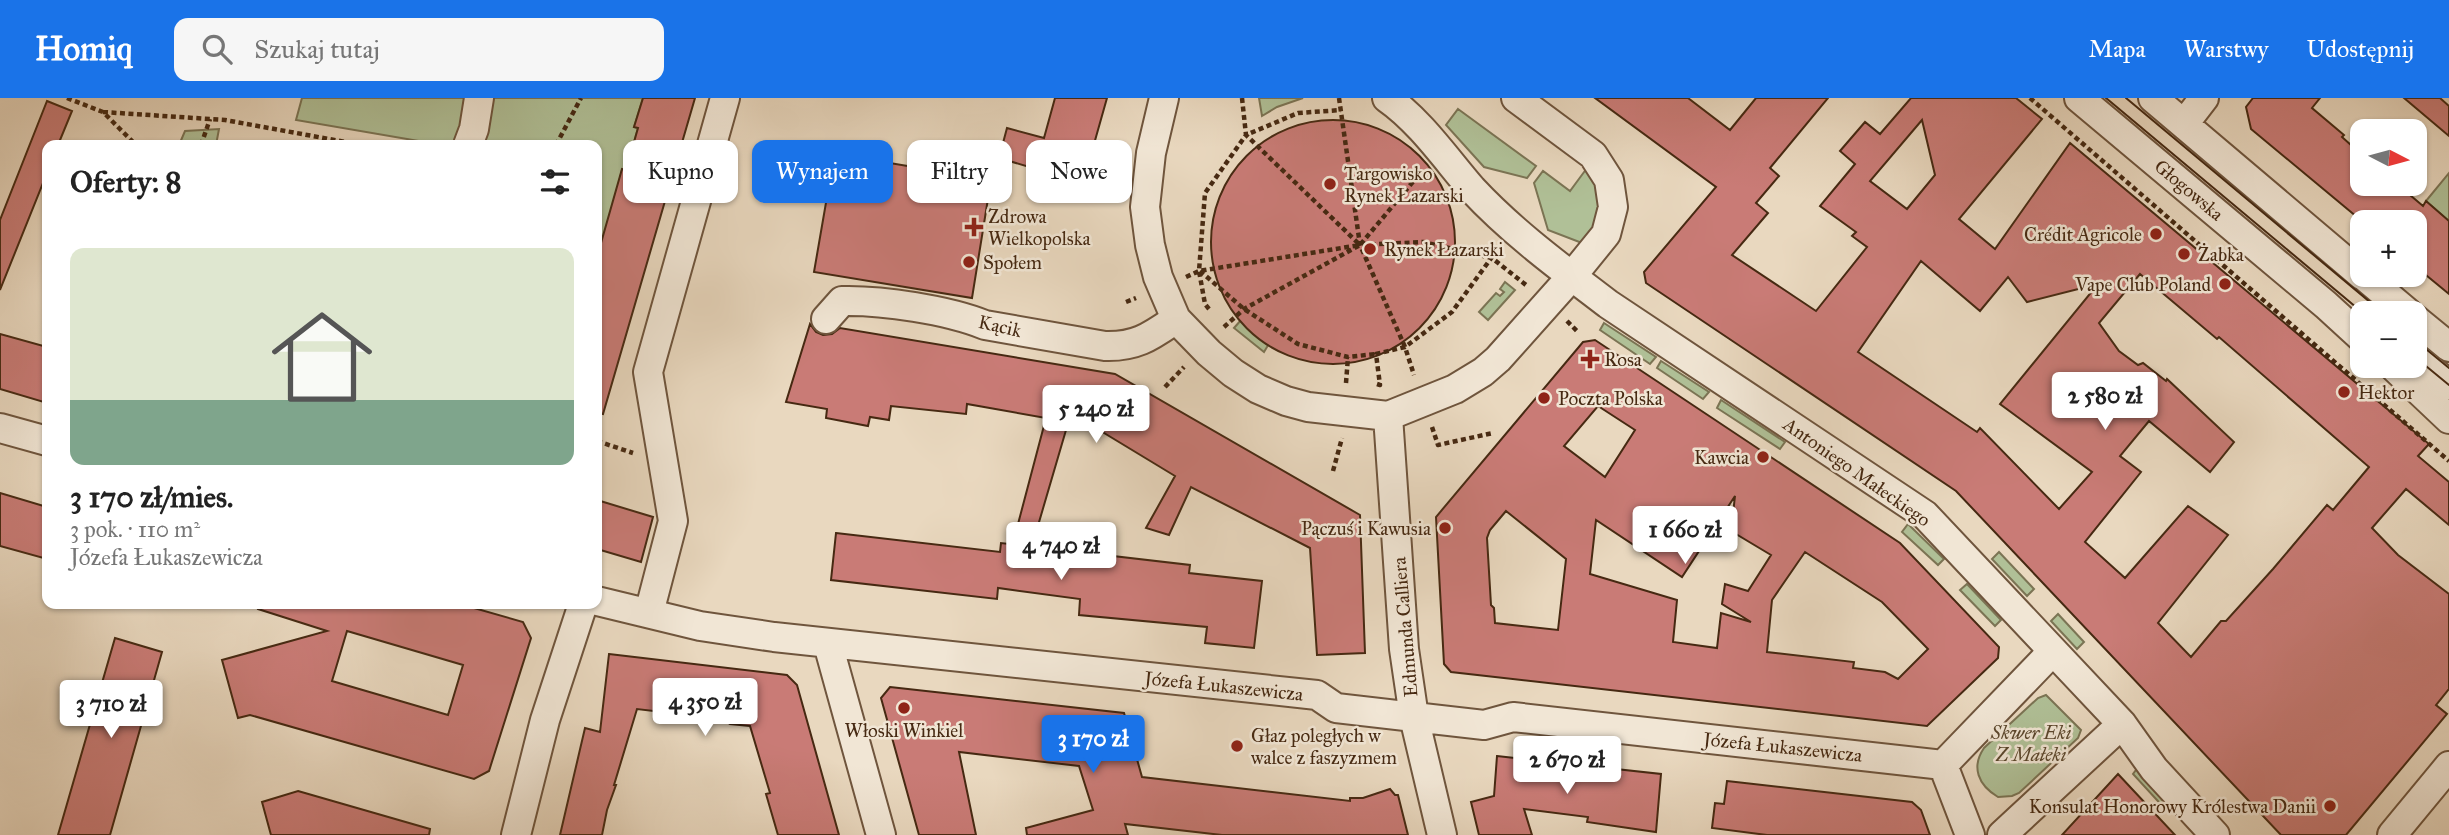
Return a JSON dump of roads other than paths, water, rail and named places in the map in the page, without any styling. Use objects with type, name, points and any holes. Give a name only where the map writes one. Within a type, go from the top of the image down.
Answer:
[{"type":"street","points":[[470,140],[479,98]]},
{"type":"street","points":[[649,613],[673,521],[648,372],[724,98]]},
{"type":"street","points":[[1164,98],[1151,153],[1145,207],[1150,245],[1176,318],[1203,347],[1233,373],[1258,389],[1297,404],[1344,413],[1388,416],[1455,389],[1483,372],[1549,303],[1606,234],[1613,207],[1609,180],[1593,155],[1516,98]]},
{"type":"street","points":[[1388,98],[1440,149],[1472,188],[1512,229],[1572,276]]},
{"type":"street","name":"Głogowska","points":[[2079,98],[2350,327]]},
{"type":"street","points":[[2153,98],[2350,264]]},
{"type":"street","points":[[2184,124],[2204,98]]},
{"type":"street","name":"Antoniego Małeckiego","points":[[1572,276],[1608,304],[1925,515],[2122,724],[2154,769],[2216,835]]},
{"type":"street","points":[[2377,287],[2394,301]]},
{"type":"street","name":"Kącik","points":[[826,319],[842,301],[867,300],[966,318],[985,326],[1105,346],[1124,346],[1150,337],[1176,318]]},
{"type":"street","points":[[2326,305],[2350,319]]},
{"type":"street","points":[[2427,329],[2449,347]]},
{"type":"street","points":[[2427,367],[2449,385]]},
{"type":"street","points":[[2406,378],[2449,419]]},
{"type":"street","name":"Edmunda Calliera","points":[[1388,416],[1404,649],[1414,718],[1442,835]]},
{"type":"street","points":[[0,428],[42,440]]},
{"type":"street","name":"Józefa Łukaszewicza","points":[[602,602],[700,625],[828,644],[1318,695],[1336,708],[1414,718],[1484,724],[1513,717],[1943,765]]},
{"type":"street","points":[[516,835],[545,720],[581,609]]},
{"type":"street","points":[[828,644],[881,835]]},
{"type":"street","points":[[1970,835],[1943,765],[2053,652]]},
{"type":"street","points":[[2002,835],[2122,724]]},
{"type":"street","points":[[2392,835],[2449,765]]},
{"type":"tram line","points":[[2106,98],[2350,302]]},
{"type":"tram line","points":[[2126,98],[2369,301]]},
{"type":"tram line","points":[[2427,350],[2449,368]]},
{"type":"tram line","points":[[2427,367],[2449,385]]},
{"type":"place","name":"Targowisko Rynek Łazarski","points":[[1330,184]]},
{"type":"place","name":"Zdrowa Wielkopolska","points":[[974,227]]},
{"type":"place","name":"Crédit Agricole","points":[[2156,234]]},
{"type":"place","name":"Rynek Łazarski","points":[[1370,249]]},
{"type":"place","name":"Żabka","points":[[2184,254]]},
{"type":"place","name":"Społem","points":[[969,262]]},
{"type":"place","name":"Vape Club Poland","points":[[2225,284]]},
{"type":"place","name":"Rosa","points":[[1590,359]]},
{"type":"place","name":"Hektor","points":[[2344,392]]},
{"type":"place","name":"Poczta Polska","points":[[1544,398]]},
{"type":"place","name":"Kawcia","points":[[1763,457]]},
{"type":"place","name":"Pączuś i Kawusia","points":[[1445,528]]},
{"type":"place","name":"Włoski Winkiel","points":[[904,708]]},
{"type":"place","name":"Głaz poległych w walce z faszyzmem","points":[[1237,746]]},
{"type":"place","name":"Konsulat Honorowy Królestwa Danii","points":[[2330,806]]},
{"type":"park label","name":"Skwer Eki Z Małeki","points":[[2031,743]]}]
